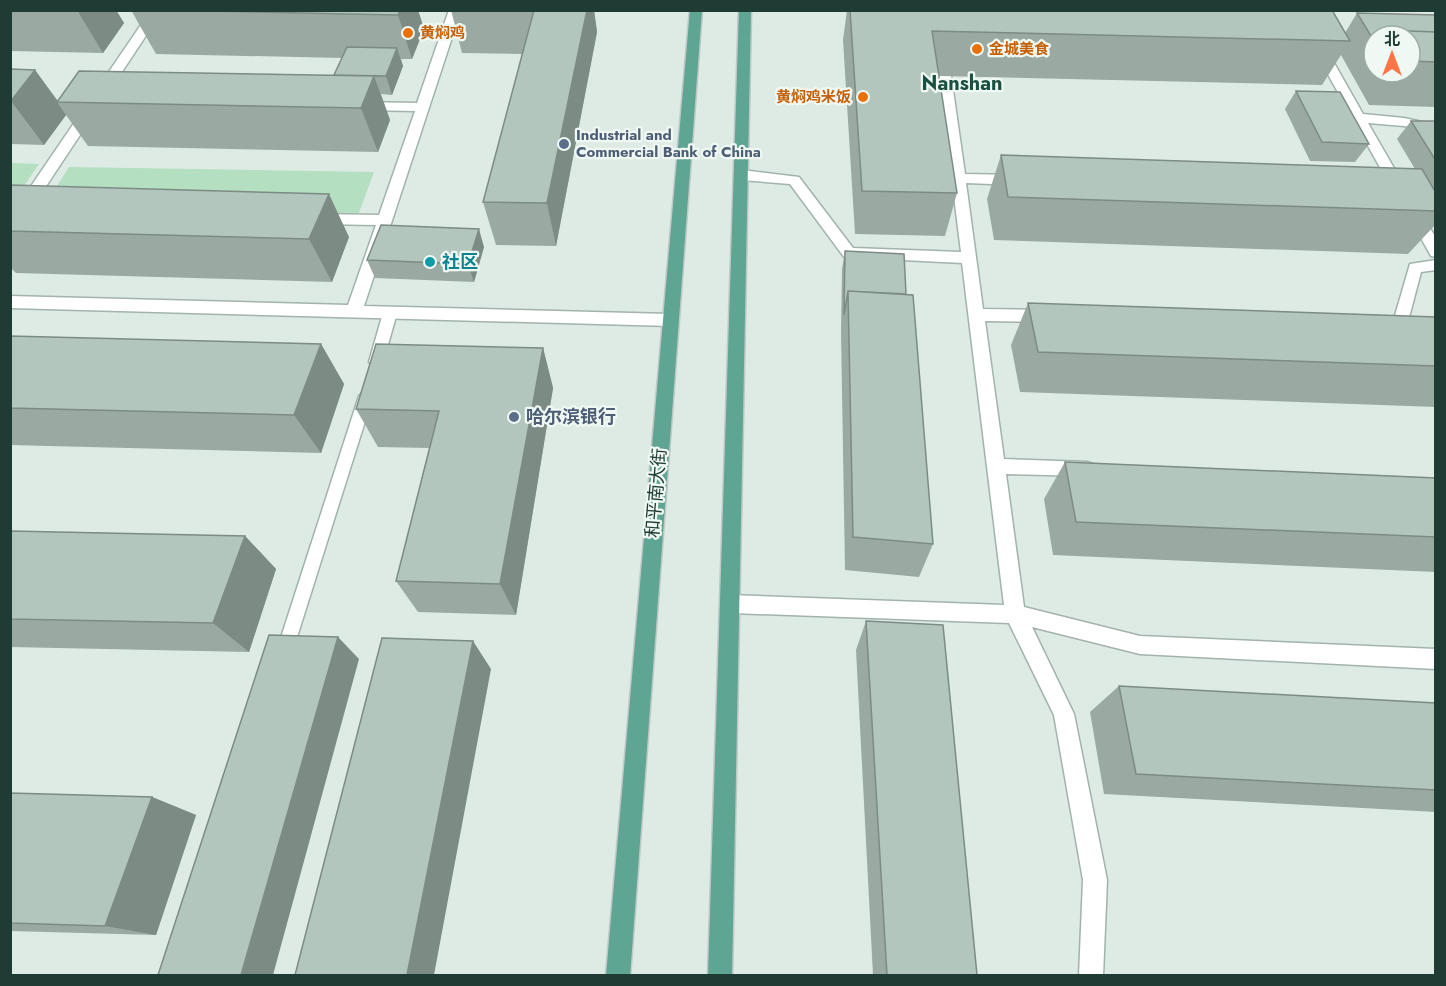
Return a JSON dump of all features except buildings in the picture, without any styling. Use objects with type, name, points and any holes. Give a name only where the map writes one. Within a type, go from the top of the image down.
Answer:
[{"type":"main road","name":"和平南大街","points":[[618,975],[696,10]]},
{"type":"main road","points":[[720,975],[745,10]]},
{"type":"street","points":[[10,229],[102,101],[157,10]]},
{"type":"street","points":[[354,312],[455,10]]},
{"type":"street","points":[[1298,10],[1436,252]]},
{"type":"street","points":[[945,76],[1015,614],[1064,714],[1095,880],[1091,975]]},
{"type":"street","points":[[75,100],[102,101]]},
{"type":"street","points":[[341,105],[423,107]]},
{"type":"street","points":[[1359,118],[1404,122],[1436,129]]},
{"type":"street","points":[[742,175],[794,180],[849,253],[969,258]]},
{"type":"street","points":[[958,178],[1030,180]]},
{"type":"street","points":[[303,218],[385,220]]},
{"type":"street","points":[[1364,324],[1400,325],[1415,267],[1436,265]]},
{"type":"street","points":[[10,303],[670,320]]},
{"type":"street","points":[[976,315],[1059,316]]},
{"type":"street","points":[[996,466],[1103,469]]},
{"type":"street","points":[[731,603],[1015,614],[1140,645],[1436,659]]},
{"type":"lane","points":[[279,669],[390,313]]},
{"type":"green space","points":[[11,163],[39,164],[11,205]]},
{"type":"green space","points":[[69,167],[374,172],[359,213],[43,208]]},
{"type":"place","name":"黄焖鸡","points":[[408,33]]},
{"type":"place","name":"金城美食","points":[[977,49]]},
{"type":"place","name":"黄焖鸡米饭","points":[[863,97]]},
{"type":"place","name":"Industrial and Commercial Bank of China","points":[[564,144]]},
{"type":"place","name":"社区","points":[[430,262]]},
{"type":"place","name":"哈尔滨银行","points":[[514,417]]},
{"type":"district","name":"Nanshan","points":[[962,83]]}]
